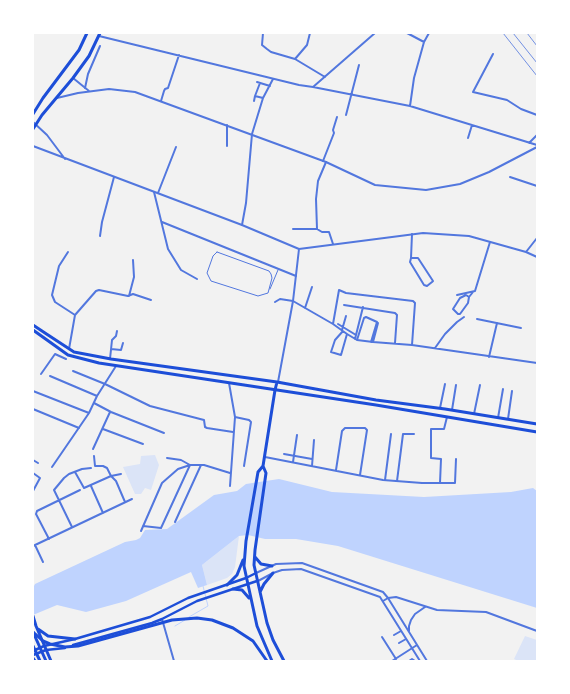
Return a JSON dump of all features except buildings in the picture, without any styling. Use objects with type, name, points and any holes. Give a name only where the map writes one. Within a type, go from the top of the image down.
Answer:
[{"type":"main road","points":[[33,114],[78,50],[87,33]]},
{"type":"main road","points":[[33,130],[42,115],[89,56],[100,35]]},
{"type":"main road","points":[[33,325],[74,352],[110,359],[278,382],[376,400],[440,408],[537,424]]},
{"type":"main road","points":[[33,330],[68,355],[99,363],[376,405],[537,432]]},
{"type":"main road","points":[[272,661],[257,626],[246,578],[244,555],[258,472],[263,466],[265,457],[275,390],[278,382]]},
{"type":"main road","points":[[317,397],[319,389]]},
{"type":"main road","points":[[376,400],[376,405]]},
{"type":"main road","points":[[445,409],[446,417]]},
{"type":"main road","points":[[263,466],[266,473],[254,556],[257,581],[267,623],[273,640],[284,661]]},
{"type":"main road","points":[[227,585],[239,571],[244,555]]},
{"type":"main road","points":[[254,556],[261,564],[272,566]]},
{"type":"main road","points":[[33,651],[44,646],[75,639],[159,614],[195,595],[227,585],[256,573]]},
{"type":"main road","points":[[260,593],[264,584],[273,573]]},
{"type":"main road","points":[[34,661],[33,656],[46,650],[60,649],[162,619],[197,601],[257,581]]},
{"type":"main road","points":[[233,589],[245,591],[251,603]]},
{"type":"main road","points":[[33,616],[51,661]]},
{"type":"main road","points":[[33,632],[43,641],[50,644],[65,647],[78,646],[172,620],[198,618],[212,620],[233,628],[253,641],[267,661]]},
{"type":"main road","points":[[35,624],[48,636],[54,638],[75,639]]},
{"type":"main road","points":[[102,631],[104,636]]},
{"type":"main road","points":[[33,632],[46,661]]},
{"type":"main road","points":[[33,646],[40,661]]},
{"type":"street","points":[[263,33],[262,45],[271,52],[295,59],[325,77]]},
{"type":"street","points":[[295,59],[306,45],[310,33]]},
{"type":"street","points":[[313,87],[375,33]]},
{"type":"street","points":[[407,33],[424,42]]},
{"type":"street","points":[[410,106],[414,78],[424,42],[429,33]]},
{"type":"street","points":[[100,35],[300,85],[410,106],[537,146]]},
{"type":"street","points":[[85,88],[88,74],[100,46]]},
{"type":"street","points":[[493,54],[473,92],[507,100],[537,115]]},
{"type":"street","points":[[161,101],[165,89],[168,88],[179,55]]},
{"type":"street","points":[[346,115],[360,65]]},
{"type":"street","points":[[73,78],[90,92]]},
{"type":"street","points":[[242,225],[246,202],[252,134],[263,98],[273,78]]},
{"type":"street","points":[[254,101],[258,83],[270,86]]},
{"type":"street","points":[[57,98],[109,89],[135,92],[325,161],[375,185],[426,190],[460,184],[488,172],[537,146]]},
{"type":"street","points":[[255,96],[263,98]]},
{"type":"street","points":[[317,229],[316,199],[318,181],[334,133],[333,130],[337,117]]},
{"type":"street","points":[[33,122],[47,135],[66,160]]},
{"type":"street","points":[[226,146],[227,125]]},
{"type":"street","points":[[468,138],[472,125]]},
{"type":"street","points":[[529,143],[537,135]]},
{"type":"street","points":[[33,146],[66,160],[114,176],[242,225],[299,249],[424,233],[469,236],[526,252],[537,257]]},
{"type":"street","points":[[158,193],[176,147]]},
{"type":"street","points":[[100,236],[102,222],[114,176]]},
{"type":"street","points":[[510,177],[537,186]]},
{"type":"street","points":[[154,192],[168,249],[181,270],[197,279]]},
{"type":"street","points":[[162,222],[296,276]]},
{"type":"street","points":[[293,229],[317,229],[322,232],[329,232],[333,244]]},
{"type":"street","points":[[411,258],[418,258],[433,281],[427,286],[424,285],[410,262],[412,234]]},
{"type":"street","points":[[526,252],[537,238]]},
{"type":"street","points":[[469,297],[466,295],[460,298],[453,310],[460,314],[468,303],[469,297],[476,291],[490,242]]},
{"type":"street","points":[[278,382],[293,301],[299,249]]},
{"type":"street","points":[[68,252],[59,266],[52,295],[55,302],[75,315]]},
{"type":"street","points":[[129,296],[134,277],[133,260]]},
{"type":"street","points":[[305,308],[312,287]]},
{"type":"street","points":[[69,349],[75,315],[96,291],[99,290],[129,296],[133,294],[151,300]]},
{"type":"street","points":[[333,324],[339,290],[346,293],[413,301],[415,303],[412,344]]},
{"type":"street","points":[[457,295],[473,292]]},
{"type":"street","points":[[275,302],[280,299],[293,301],[356,339],[372,342],[412,344],[489,357],[537,363]]},
{"type":"street","points":[[344,304],[394,312],[396,314],[395,344]]},
{"type":"street","points":[[356,339],[364,307]]},
{"type":"street","points":[[346,316],[342,331],[335,340],[331,352],[341,355],[347,334]]},
{"type":"street","points":[[435,348],[445,334],[464,317]]},
{"type":"street","points":[[356,339],[364,318],[366,318],[377,322],[372,342]]},
{"type":"street","points":[[477,318],[522,328]]},
{"type":"street","points":[[372,342],[378,323]]},
{"type":"street","points":[[489,357],[497,323]]},
{"type":"street","points":[[338,324],[356,335]]},
{"type":"street","points":[[110,359],[112,340],[116,336],[117,331]]},
{"type":"street","points":[[111,349],[121,350],[122,344]]},
{"type":"street","points":[[60,356],[64,352]]},
{"type":"street","points":[[41,374],[54,354],[56,353],[66,359]]},
{"type":"street","points":[[52,468],[79,428],[94,403],[96,396],[116,366]]},
{"type":"street","points":[[74,371],[150,406],[204,420],[207,428],[233,432]]},
{"type":"street","points":[[50,376],[96,396]]},
{"type":"street","points":[[229,383],[234,416],[230,486]]},
{"type":"street","points":[[440,408],[445,384]]},
{"type":"street","points":[[452,410],[456,385]]},
{"type":"street","points":[[474,414],[480,385]]},
{"type":"street","points":[[498,418],[503,389]]},
{"type":"street","points":[[508,419],[512,390]]},
{"type":"street","points":[[33,391],[88,413]]},
{"type":"street","points":[[94,403],[111,412],[164,433]]},
{"type":"street","points":[[33,409],[79,428]]},
{"type":"street","points":[[93,449],[111,412]]},
{"type":"street","points":[[234,416],[249,420],[251,422],[244,466]]},
{"type":"street","points":[[440,483],[441,459],[431,458],[431,429],[444,429],[446,417]]},
{"type":"street","points":[[336,470],[342,431],[345,428],[365,428],[367,430],[360,475]]},
{"type":"street","points":[[103,429],[143,444]]},
{"type":"street","points":[[385,480],[391,434]]},
{"type":"street","points":[[397,481],[403,434],[414,434]]},
{"type":"street","points":[[293,462],[297,435]]},
{"type":"street","points":[[312,466],[314,440]]},
{"type":"street","points":[[284,454],[312,459]]},
{"type":"street","points":[[94,456],[94,466],[105,467],[116,482],[125,502]]},
{"type":"street","points":[[265,457],[385,480],[440,483],[455,483],[456,458]]},
{"type":"street","points":[[167,458],[181,460],[190,465]]},
{"type":"street","points":[[33,460],[38,463]]},
{"type":"street","points":[[141,531],[162,483],[178,469],[190,465],[201,465],[230,473]]},
{"type":"street","points":[[143,526],[161,528],[190,465]]},
{"type":"street","points":[[175,522],[201,465]]},
{"type":"street","points":[[72,528],[54,490],[64,478],[75,471],[91,468]]},
{"type":"street","points":[[75,471],[83,488],[91,486],[111,476],[121,474]]},
{"type":"street","points":[[33,473],[40,478],[33,491]]},
{"type":"street","points":[[91,486],[104,513]]},
{"type":"street","points":[[49,539],[36,513],[80,490]]},
{"type":"street","points":[[43,562],[34,546],[132,499]]},
{"type":"street","points":[[256,573],[281,563],[309,565],[383,592],[427,661]]},
{"type":"street","points":[[257,581],[282,570],[301,569],[378,596],[420,661]]},
{"type":"street","points":[[382,601],[388,598],[396,597],[425,607],[443,611],[486,612],[537,631]]},
{"type":"street","points":[[409,633],[411,620],[415,614],[425,607]]},
{"type":"street","points":[[162,619],[174,661]]},
{"type":"street","points":[[394,635],[401,631]]},
{"type":"street","points":[[382,637],[396,659]]},
{"type":"street","points":[[399,643],[406,639]]},
{"type":"street","points":[[392,661],[417,645]]},
{"type":"street","points":[[409,661],[412,659],[415,661]]},
{"type":"lane","points":[[268,293],[272,278],[269,272],[222,253],[218,252],[213,256],[207,273],[211,281],[258,296],[268,293],[279,269]]},
{"type":"shaded area","points":[[155,455],[159,465],[151,490],[145,488],[141,494],[135,494],[123,467],[140,464],[141,456]]},
{"type":"shaded area","points":[[239,536],[235,567],[232,574],[227,578],[207,585],[202,565]]},
{"type":"shaded area","points":[[525,636],[537,640],[537,661],[518,661],[514,659]]},
{"type":"water","points":[[279,479],[332,492],[424,497],[511,492],[533,488],[537,491],[537,608],[338,546],[296,539],[265,539],[248,535],[239,536],[202,565],[207,585],[198,588],[191,572],[126,601],[86,612],[57,605],[33,615],[33,588],[35,584],[125,542],[136,540],[140,538],[145,530],[167,529],[214,495],[237,491],[246,484]]},
{"type":"waterway","points":[[189,617],[208,606],[203,586]]},
{"type":"waterway","points":[[175,626],[185,620]]},
{"type":"railway","points":[[503,33],[537,76]]},
{"type":"railway","points":[[513,33],[537,63]]},
{"type":"railway","points":[[527,33],[537,46]]}]
